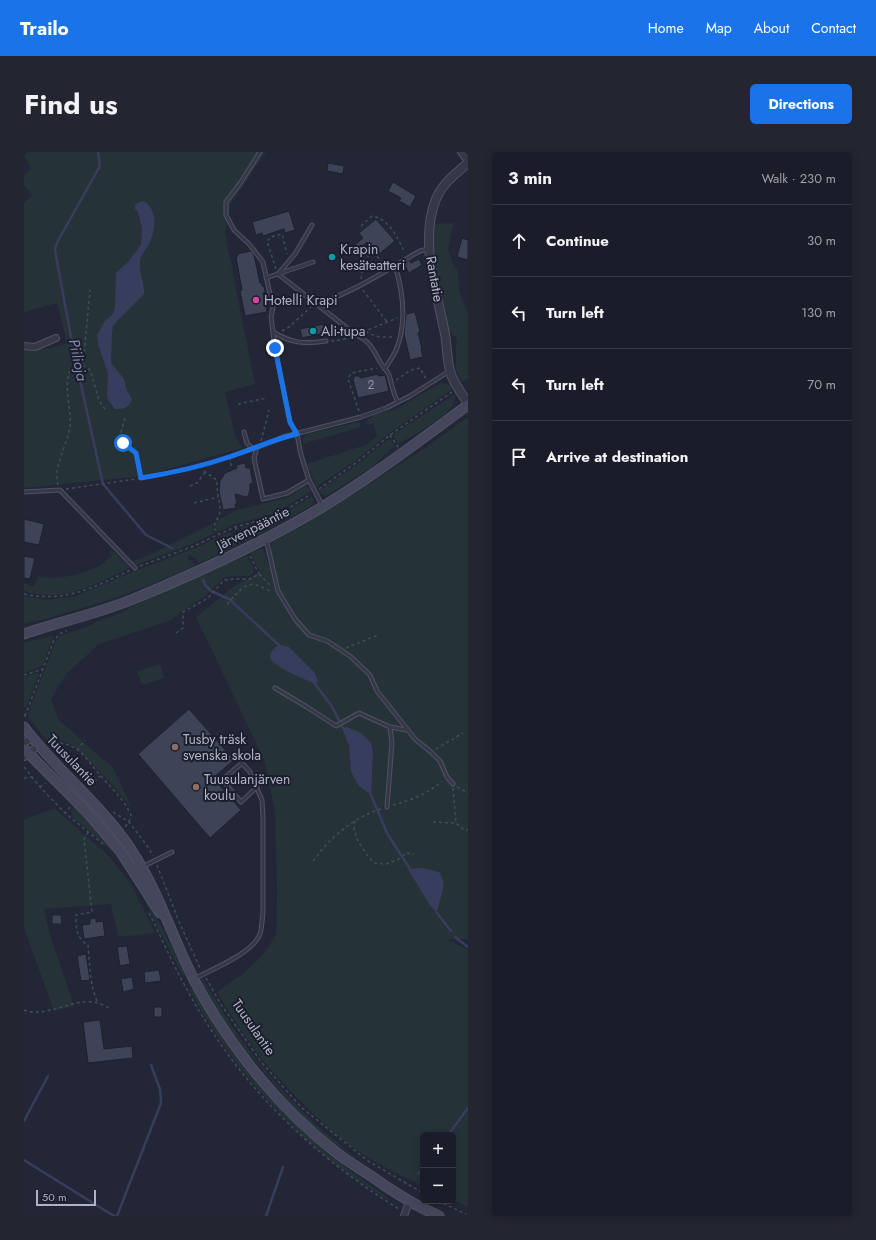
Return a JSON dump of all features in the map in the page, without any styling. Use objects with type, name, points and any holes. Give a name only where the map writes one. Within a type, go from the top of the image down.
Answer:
[{"type":"main road","name":"Järvenpääntie","points":[[26,634],[130,601],[223,560],[266,538],[323,506],[403,454],[468,404]]},
{"type":"main road","name":"Tuusulantie","points":[[24,727],[28,740],[42,745],[118,831],[137,869]]},
{"type":"main road","name":"Tuusulantie","points":[[26,753],[86,811],[137,869],[158,898],[173,935],[194,979],[224,1030],[248,1062],[280,1100],[304,1124],[338,1154],[409,1202],[439,1216]]},
{"type":"street","points":[[460,152],[468,162]]},
{"type":"street","name":"Rantatie","points":[[468,162],[444,186],[436,198],[429,228],[429,248],[450,370],[458,388],[468,404]]},
{"type":"street","points":[[24,346],[34,347],[56,338]]},
{"type":"street","points":[[26,753],[42,745]]},
{"type":"street","points":[[404,1216],[409,1202]]},
{"type":"lane","points":[[260,152],[226,202],[226,215],[234,230],[249,244],[263,262],[273,308],[271,317],[273,332],[290,422],[297,434],[301,456],[309,480],[323,506]]},
{"type":"lane","points":[[278,274],[290,260],[312,225]]},
{"type":"lane","points":[[316,304],[325,302],[361,285],[420,251],[429,248]]},
{"type":"lane","points":[[266,278],[313,262]]},
{"type":"lane","points":[[383,368],[396,350],[401,332],[401,284],[394,266]]},
{"type":"lane","points":[[278,274],[356,336],[363,339],[374,348],[383,368],[389,374],[393,394],[398,402]]},
{"type":"lane","points":[[273,332],[283,338],[303,343],[326,341]]},
{"type":"lane","points":[[244,432],[248,443],[257,447],[283,438],[361,417],[398,402],[450,370]]},
{"type":"lane","points":[[257,447],[254,458],[263,499],[287,493],[309,480]]},
{"type":"lane","points":[[24,492],[60,490],[135,568]]},
{"type":"lane","points":[[266,538],[278,591],[295,619],[309,635],[327,641],[341,650],[350,656],[370,675],[377,691],[415,739],[440,761],[447,777],[453,784]]},
{"type":"lane","points":[[275,688],[336,726],[359,713],[390,728],[407,730]]},
{"type":"lane","points":[[387,807],[392,743],[390,728]]},
{"type":"lane","points":[[194,979],[252,946],[260,935],[262,918],[262,800],[257,787],[250,772],[242,763],[222,780],[241,802],[257,787]]},
{"type":"lane","points":[[137,869],[172,852]]},
{"type":"path","points":[[361,226],[372,216],[380,218],[395,234],[407,259]]},
{"type":"path","points":[[278,274],[266,241],[271,237],[282,234],[285,251],[290,260]]},
{"type":"path","points":[[387,322],[361,285],[361,279],[364,260],[371,252],[394,266]]},
{"type":"path","points":[[82,366],[90,290]]},
{"type":"path","points":[[277,335],[289,327],[306,310],[316,304]]},
{"type":"path","points":[[326,341],[341,340],[356,336],[402,315]]},
{"type":"path","points":[[366,331],[369,334],[383,338],[400,337]]},
{"type":"path","points":[[106,411],[98,400],[90,370],[82,366],[70,371],[66,384],[70,426],[60,458],[56,478],[60,490],[111,481],[157,476],[230,457],[257,447],[269,410]]},
{"type":"path","points":[[361,417],[348,379],[352,373],[383,368]]},
{"type":"path","points":[[391,384],[411,370],[420,368],[428,384]]},
{"type":"path","points":[[24,594],[47,597],[68,596],[84,591],[135,568],[194,546],[235,527],[276,515],[315,492],[357,462],[390,435],[458,388]]},
{"type":"path","points":[[238,404],[267,398]]},
{"type":"path","points":[[126,418],[121,432],[123,443],[136,453],[141,478]]},
{"type":"path","points":[[390,435],[403,454]]},
{"type":"path","points":[[230,457],[231,467]]},
{"type":"path","points":[[202,465],[205,472],[217,480],[216,489],[220,512],[214,524],[214,528],[219,534]]},
{"type":"path","points":[[190,486],[197,483],[205,472]]},
{"type":"path","points":[[194,503],[218,498]]},
{"type":"path","points":[[235,527],[243,542]]},
{"type":"path","points":[[249,554],[259,574],[271,587],[278,591]]},
{"type":"path","points":[[176,633],[183,628],[183,612],[208,598],[224,580],[250,579],[259,574]]},
{"type":"path","points":[[227,604],[240,590],[249,585],[255,584],[272,592],[278,591]]},
{"type":"path","points":[[25,716],[54,640],[61,633],[67,631]]},
{"type":"path","points":[[341,650],[378,635]]},
{"type":"path","points":[[24,675],[43,669]]},
{"type":"path","points":[[431,752],[463,733]]},
{"type":"path","points":[[77,750],[85,740]]},
{"type":"path","points":[[42,745],[53,742],[61,743],[70,745],[77,750],[125,803],[131,815],[129,822],[125,827]]},
{"type":"path","points":[[24,767],[40,787],[65,813]]},
{"type":"path","points":[[90,786],[100,776]]},
{"type":"path","points":[[24,778],[32,777]]},
{"type":"path","points":[[313,861],[330,841],[347,826],[374,811],[417,797],[438,785],[447,777]]},
{"type":"path","points":[[40,787],[46,782]]},
{"type":"path","points":[[453,784],[459,789],[468,793]]},
{"type":"path","points":[[453,784],[456,823]]},
{"type":"path","points":[[355,821],[354,829],[358,840],[374,863],[386,864],[397,860],[407,853],[414,854]]},
{"type":"path","name":"Tuusulantie","points":[[129,822],[148,847],[161,872],[197,962],[220,1003],[262,1063],[301,1107],[368,1161],[420,1191]]},
{"type":"path","points":[[432,822],[456,823],[464,830],[468,830]]},
{"type":"path","points":[[88,832],[84,839],[92,912],[76,915],[76,926],[78,935],[82,942],[88,945],[91,983],[98,1003]]},
{"type":"path","points":[[24,1010],[45,1011],[83,1002],[98,1003],[110,1008]]},
{"type":"path","points":[[444,1204],[468,1215]]},
{"type":"shaded area","points":[[24,152],[266,152],[231,204],[225,233],[255,384],[225,392],[235,435],[242,448],[143,476],[24,488],[24,350],[52,348],[67,343],[57,303],[24,312],[24,203],[32,195],[24,185],[24,176],[31,168],[24,156]]},
{"type":"shaded area","points":[[454,223],[448,249],[453,265],[458,270],[459,292],[468,313],[468,378],[461,382],[456,370],[456,336],[454,336],[449,330],[434,253],[434,224]]},
{"type":"shaded area","points":[[441,383],[450,384],[452,387],[451,390],[391,432],[356,460],[316,487],[307,464],[368,444],[377,436],[373,423],[367,425],[366,421],[374,415],[394,410]]},
{"type":"shaded area","points":[[455,394],[452,406],[443,416],[420,432],[398,443],[394,437],[394,434]]},
{"type":"shaded area","points":[[468,417],[468,939],[446,939],[468,950],[468,1207],[456,1201],[456,1132],[420,1132],[420,1184],[368,1157],[351,1146],[327,1126],[283,1083],[251,1044],[217,992],[244,973],[258,960],[266,951],[276,934],[277,892],[275,812],[265,762],[196,617],[233,587],[260,572],[250,553],[262,548],[265,552],[269,566],[273,564],[271,544],[276,540],[309,522],[422,450]]},
{"type":"shaded area","points":[[359,422],[361,424],[360,427],[303,444],[303,438],[308,434]]},
{"type":"shaded area","points":[[389,439],[395,447],[389,450],[372,467],[326,496],[321,494],[319,491]]},
{"type":"shaded area","points":[[304,486],[310,488],[310,492],[277,512],[234,524],[220,531],[216,529],[215,525],[218,520],[235,511],[289,497]]},
{"type":"shaded area","points":[[312,496],[314,500],[312,505],[244,542],[240,532],[242,527],[271,519],[285,513]]},
{"type":"shaded area","points":[[213,523],[212,526],[214,533],[192,544],[136,565],[131,562],[156,552]]},
{"type":"shaded area","points":[[227,533],[232,533],[241,543],[200,563],[188,554],[188,559],[193,562],[195,566],[132,592],[68,613],[24,624],[24,596],[44,600],[73,597],[198,547]]},
{"type":"shaded area","points":[[112,550],[130,568],[74,592],[43,595],[24,591],[24,583],[34,587],[38,576],[44,578],[59,578],[97,567],[112,555],[109,552]]},
{"type":"shaded area","points":[[247,555],[253,568],[253,572],[250,576],[230,576],[223,578],[205,596],[171,620],[99,644],[66,674],[51,699],[58,719],[112,766],[132,808],[109,781],[74,746],[60,740],[47,741],[28,717],[28,713],[57,639],[62,635],[121,613],[145,600]]},
{"type":"shaded area","points":[[54,636],[42,666],[24,673],[24,643]]},
{"type":"shaded area","points":[[160,664],[164,678],[142,685],[137,671]]},
{"type":"shaded area","points":[[36,673],[39,674],[27,706],[24,708],[24,677]]},
{"type":"shaded area","points":[[74,806],[108,841],[128,868],[154,913],[185,975],[183,976],[140,892],[115,855],[72,817],[71,811]]},
{"type":"shaded area","points":[[54,808],[109,856],[131,884],[155,933],[118,937],[111,904],[44,909],[50,935],[74,1006],[54,1011],[24,928],[24,820]]},
{"type":"shaded area","points":[[202,978],[233,1028],[253,1056],[288,1097],[316,1125],[357,1159],[333,1143],[310,1123],[250,1056],[208,993],[201,979]]},
{"type":"shaded area","points":[[190,988],[193,990],[228,1047],[281,1110],[321,1148],[387,1197],[386,1199],[329,1159],[297,1130],[267,1099],[226,1049],[204,1015],[189,989]]},
{"type":"water","points":[[144,201],[149,205],[154,215],[154,226],[149,244],[140,260],[140,271],[144,286],[144,294],[113,326],[112,333],[111,363],[124,379],[127,391],[132,399],[126,407],[115,409],[108,400],[108,373],[98,344],[97,335],[105,321],[113,314],[115,306],[116,273],[128,262],[141,245],[142,228],[135,205]]},
{"type":"water","points":[[279,645],[289,647],[314,672],[318,681],[315,684],[272,661],[270,657],[271,653]]},
{"type":"water","points":[[347,727],[361,733],[371,743],[373,752],[371,795],[359,786],[351,772],[349,745],[343,731],[343,728]]},
{"type":"water","points":[[422,868],[439,872],[442,877],[443,887],[437,913],[430,905],[409,871],[410,869]]},
{"type":"building","points":[[328,163],[344,166],[343,174],[327,171]]},
{"type":"building","points":[[393,182],[416,196],[410,207],[399,201],[401,198],[388,191]]},
{"type":"building","points":[[289,211],[295,230],[285,233],[284,229],[263,236],[262,233],[256,235],[252,222]]},
{"type":"building","points":[[376,219],[395,241],[378,255],[367,242],[358,250],[355,245],[363,238],[359,233]]},
{"type":"building","points":[[462,238],[468,240],[468,260],[457,257]]},
{"type":"building","points":[[251,251],[254,255],[260,283],[264,286],[265,292],[263,293],[267,312],[245,316],[236,257],[238,256],[237,254]]},
{"type":"building","points":[[419,259],[422,265],[409,273],[404,264],[410,260],[411,263]]},
{"type":"building","points":[[415,312],[420,332],[418,333],[423,357],[410,360],[404,334],[406,314]]},
{"type":"building","name":"Ali-tupa","points":[[324,324],[325,333],[302,338],[300,329]]},
{"type":"building","points":[[378,374],[378,376],[385,375],[389,391],[358,398],[353,379],[355,376],[361,378]]},
{"type":"building","points":[[245,463],[246,468],[250,468],[253,483],[250,484],[248,496],[246,497],[235,494],[237,504],[235,504],[236,508],[223,510],[219,491],[220,481],[225,473],[237,468],[236,465]]},
{"type":"building","points":[[24,519],[44,524],[39,545],[24,542]]},
{"type":"building","points":[[24,556],[35,558],[30,579],[24,578]]},
{"type":"building","points":[[189,709],[234,760],[213,778],[241,810],[210,838],[138,754]]},
{"type":"building","points":[[52,915],[61,915],[62,924],[52,924]]},
{"type":"building","points":[[96,918],[96,922],[103,921],[105,936],[84,939],[82,925],[90,924],[90,919]]},
{"type":"building","points":[[127,946],[130,964],[120,966],[117,947]]},
{"type":"building","points":[[86,954],[90,980],[81,981],[77,956]]},
{"type":"building","points":[[159,970],[161,981],[145,983],[144,972]]},
{"type":"building","points":[[132,977],[134,989],[123,992],[121,979]]},
{"type":"building","points":[[154,1007],[162,1007],[162,1017],[154,1017]]},
{"type":"building","points":[[100,1020],[104,1049],[132,1046],[133,1058],[88,1063],[83,1022]]},
{"type":"waterway","name":"Piilioja","points":[[98,152],[100,166],[55,248],[74,353],[103,484],[146,535],[172,548]]},
{"type":"waterway","points":[[203,580],[211,591],[229,599],[279,645]]},
{"type":"waterway","points":[[315,684],[331,705],[343,728]]},
{"type":"waterway","points":[[371,795],[387,833],[410,869]]},
{"type":"waterway","points":[[437,913],[451,931]]},
{"type":"waterway","points":[[455,937],[468,947]]},
{"type":"waterway","points":[[117,1216],[161,1103],[160,1089],[151,1065]]},
{"type":"waterway","points":[[24,1121],[48,1076]]},
{"type":"waterway","points":[[450,1132],[468,1108]]},
{"type":"waterway","points":[[24,1160],[115,1216]]},
{"type":"waterway","points":[[266,1216],[283,1167]]},
{"type":"place","name":"Krapin kesäteatteri","points":[[332,257]]},
{"type":"place","name":"Hotelli Krapi","points":[[256,300]]},
{"type":"place","name":"Ali-tupa","points":[[313,331]]},
{"type":"place","name":"Tusby träsk svenska skola","points":[[175,747]]},
{"type":"place","name":"Tuusulanjärven koulu","points":[[196,787]]},
{"type":"route","points":[[123,443],[136,453],[141,478],[157,476],[202,465],[297,434],[290,422],[275,348]]}]
